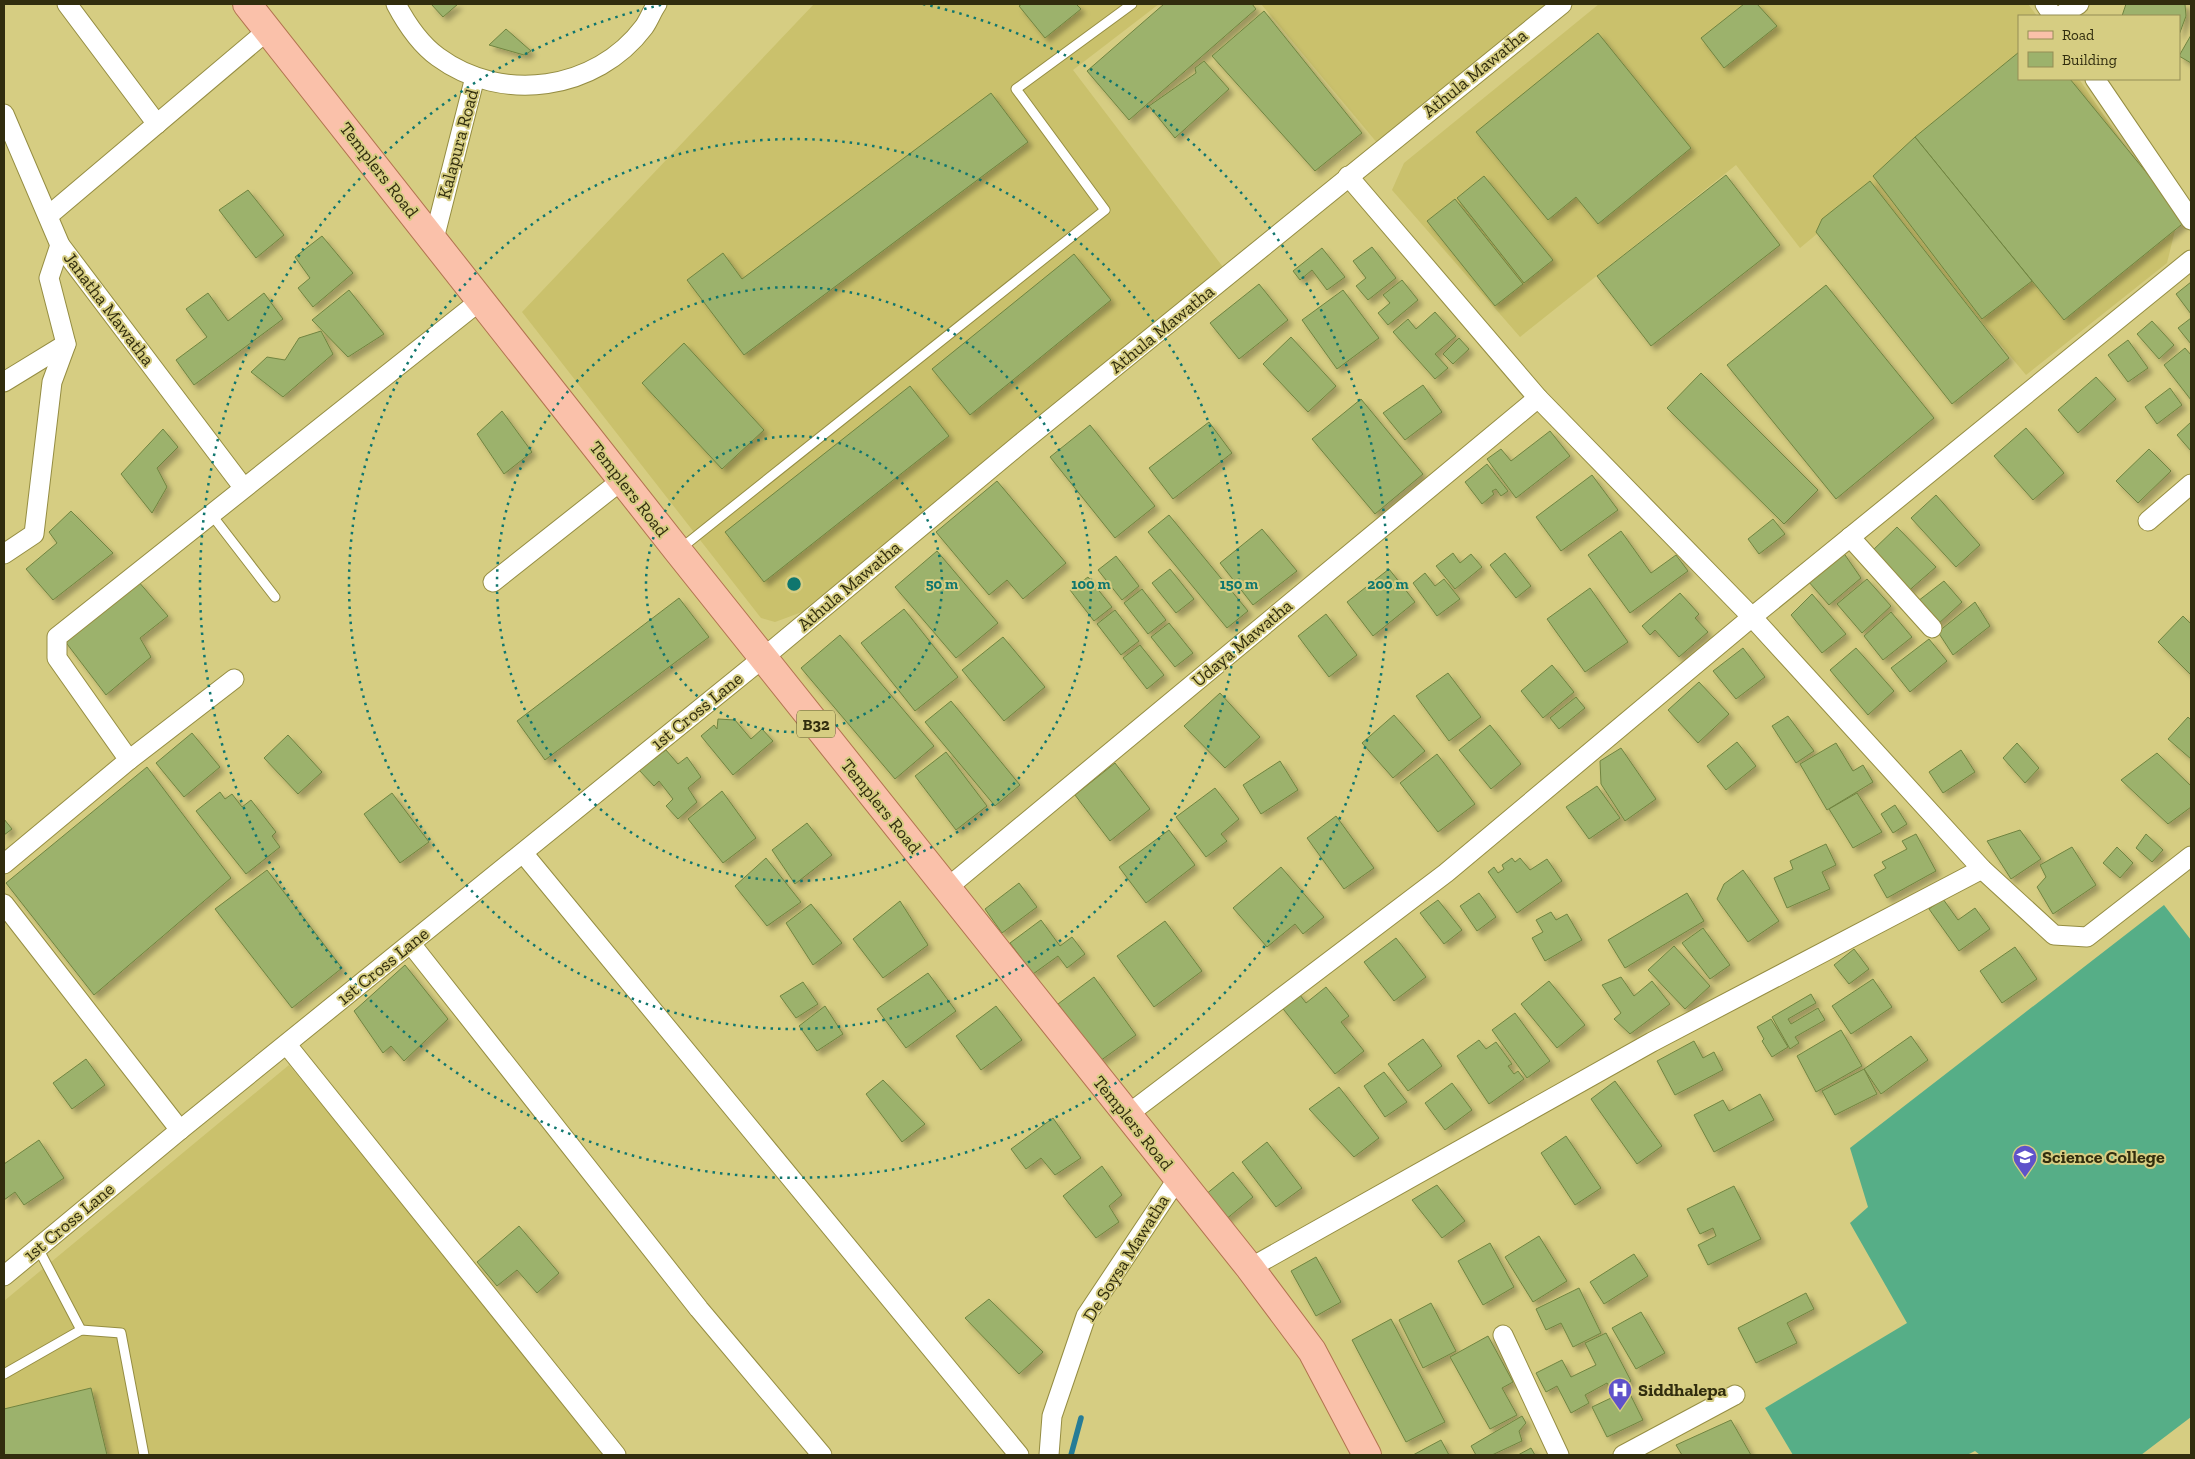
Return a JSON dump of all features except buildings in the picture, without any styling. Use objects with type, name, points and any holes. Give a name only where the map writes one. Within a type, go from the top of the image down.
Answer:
[{"type":"main road","name":"Templers Road","points":[[247,4],[678,551],[1250,1268],[1312,1351],[1359,1452]]},
{"type":"street","points":[[67,4],[157,124]]},
{"type":"street","name":"Kalapura Road","points":[[396,4],[408,26],[438,57],[475,77],[512,86],[550,84],[586,74],[618,54],[644,27],[656,4]]},
{"type":"street","name":"Athula Mawatha","points":[[763,658],[1020,444],[1562,4]]},
{"type":"street","points":[[2045,4],[2052,15]]},
{"type":"street","points":[[2062,15],[2079,4]]},
{"type":"street","points":[[48,216],[268,30]]},
{"type":"street","name":"Kalapura Road","points":[[434,239],[475,77]]},
{"type":"street","points":[[2096,80],[2190,215]]},
{"type":"street","name":"Janatha Mawatha","points":[[4,114],[60,245],[244,487]]},
{"type":"street","points":[[1348,176],[1538,398],[1752,617],[1982,869],[2054,935],[2087,937],[2191,856]]},
{"type":"street","points":[[4,554],[34,534],[52,382],[66,344],[50,278],[60,245]]},
{"type":"street","points":[[1128,1115],[1446,874],[1752,617],[2191,260]]},
{"type":"street","points":[[129,760],[57,658],[57,636],[210,512],[481,300]]},
{"type":"street","points":[[4,382],[66,344]]},
{"type":"street","name":"Udaya Mawatha","points":[[947,888],[1538,398]]},
{"type":"street","points":[[493,582],[622,480]]},
{"type":"street","points":[[2148,521],[2191,484]]},
{"type":"street","points":[[1850,537],[1932,628]]},
{"type":"street","name":"1st Cross Lane","points":[[4,1276],[180,1130],[763,658]]},
{"type":"street","points":[[4,864],[129,760],[234,679]]},
{"type":"street","points":[[523,853],[1019,1455]]},
{"type":"street","points":[[1250,1268],[1652,1042],[1982,869]]},
{"type":"street","points":[[4,904],[180,1130]]},
{"type":"street","points":[[411,944],[699,1309],[822,1455]]},
{"type":"street","points":[[287,1044],[616,1455]]},
{"type":"street","name":"De Soysa Mawatha","points":[[1049,1455],[1052,1416],[1086,1316],[1178,1178]]},
{"type":"street","points":[[1503,1335],[1559,1455]]},
{"type":"street","points":[[1624,1455],[1735,1395]]},
{"type":"lane","points":[[678,551],[1105,210],[1016,89],[1132,4]]},
{"type":"lane","points":[[210,512],[275,597]]},
{"type":"lane","points":[[38,1248],[81,1330]]},
{"type":"lane","points":[[4,1374],[81,1330],[121,1334],[144,1455]]},
{"type":"shaded area","points":[[814,4],[1159,4],[1073,70],[1226,271],[813,608],[775,622],[761,618],[522,312]]},
{"type":"shaded area","points":[[1261,4],[1553,4],[1378,144]]},
{"type":"shaded area","points":[[1599,4],[2028,4],[2036,15],[2018,15],[2018,80],[2080,80],[2177,222],[2167,263],[2026,375],[1871,189],[1800,248],[1736,165],[1520,337],[1392,190],[1404,163]]},
{"type":"shaded area","points":[[289,1065],[612,1455],[4,1455],[4,1301]]},
{"type":"green space","name":"Science College","points":[[2164,905],[2191,940],[2191,1417],[2141,1455],[1980,1455],[1975,1451],[1967,1455],[1793,1455],[1765,1408],[1907,1323],[1850,1223],[1868,1207],[1850,1148]]},
{"type":"waterway","points":[[1071,1455],[1081,1418]]},
{"type":"place","name":"Science College","points":[[2025,1178]]},
{"type":"place","name":"Siddhalepa","points":[[1620,1411]]}]
